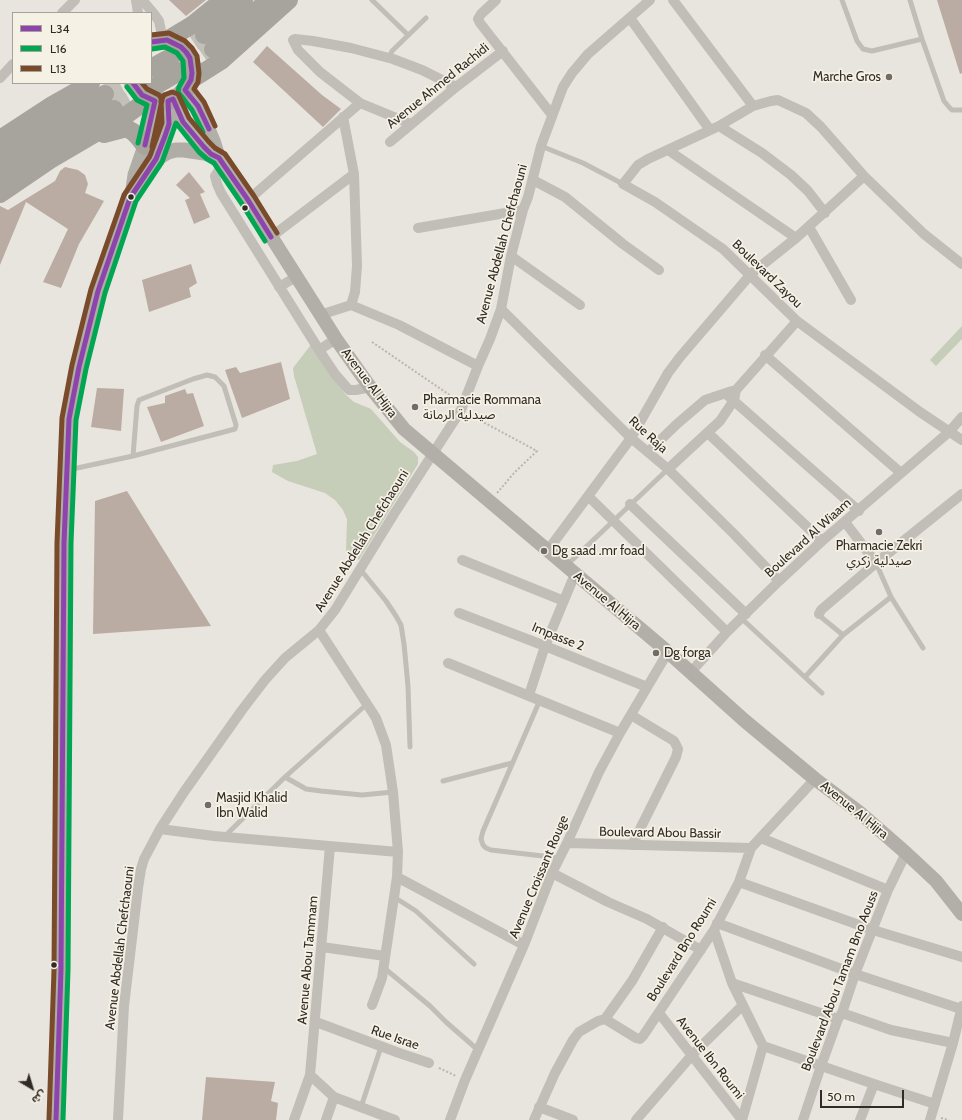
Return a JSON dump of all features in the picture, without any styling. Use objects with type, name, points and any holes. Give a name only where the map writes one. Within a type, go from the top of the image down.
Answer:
[{"type":"highway","points":[[0,194],[50,160],[125,116],[167,76],[192,25],[223,0]]},
{"type":"highway","points":[[244,0],[208,42],[225,40],[268,0]]},
{"type":"highway","points":[[134,84],[142,95],[167,76],[221,61],[289,0]]},
{"type":"highway","points":[[152,68],[167,76]]},
{"type":"highway","points":[[0,139],[52,105],[89,84]]},
{"type":"highway","points":[[0,157],[14,146],[54,122],[110,102],[67,133],[16,165],[0,177]]},
{"type":"highway","points":[[82,141],[117,130],[128,129],[138,137],[150,152]]},
{"type":"main road","points":[[56,1120],[61,970],[64,543],[69,419],[79,367],[98,291],[133,193],[135,175],[150,152],[167,76]]},
{"type":"main road","points":[[150,152],[184,150],[218,159]]},
{"type":"street","points":[[63,12],[74,0]]},
{"type":"street","points":[[136,0],[138,12]]},
{"type":"street","points":[[139,0],[144,2],[158,21],[167,76]]},
{"type":"street","points":[[496,0],[481,14],[478,19],[552,115]]},
{"type":"street","name":"Avenue Abdellah Chefchaouni","points":[[118,1120],[124,1006],[138,888],[144,859],[160,829],[184,792],[265,680],[284,658],[319,630],[335,610],[462,407],[501,309],[511,256],[523,210],[541,146],[563,87],[588,54],[650,0]]},
{"type":"street","points":[[673,0],[753,106]]},
{"type":"street","points":[[630,18],[715,128],[762,153],[791,175],[808,191],[825,213]]},
{"type":"street","points":[[411,124],[360,103],[320,72],[298,50],[293,40],[313,41],[351,48],[389,58],[422,70],[456,87]]},
{"type":"street","name":"Avenue Ahmed Rachidi","points":[[390,142],[456,87],[503,51]]},
{"type":"street","points":[[0,78],[12,65]]},
{"type":"street","name":"Avenue Al Hijra","points":[[167,76],[198,106],[214,142],[218,159]]},
{"type":"street","name":"Avenue Al Hijra","points":[[167,76],[183,122],[218,159],[248,200],[336,339],[370,387],[404,429],[668,652],[745,721],[815,779],[859,812],[936,881],[960,909]]},
{"type":"street","points":[[623,184],[638,165],[648,159],[715,128],[753,106],[771,100],[778,100],[806,113],[822,127],[864,176],[924,234],[962,264]]},
{"type":"street","points":[[248,200],[360,103]]},
{"type":"street","points":[[343,117],[354,174],[357,266],[355,292],[351,305]]},
{"type":"street","points":[[668,150],[796,238]]},
{"type":"street","points":[[218,159],[219,170],[215,176],[217,184],[319,350],[335,374],[349,390],[370,387]]},
{"type":"street","points":[[271,237],[354,174]]},
{"type":"street","points":[[548,550],[631,438],[668,373],[750,274],[810,227],[864,176]]},
{"type":"street","points":[[532,180],[564,197],[623,244],[659,270]]},
{"type":"street","name":"Boulevard Zayou","points":[[623,184],[655,202],[723,249],[797,321],[962,440]]},
{"type":"street","points":[[418,228],[523,210]]},
{"type":"street","points":[[810,227],[851,300]]},
{"type":"street","points":[[511,256],[580,304]]},
{"type":"street","points":[[279,287],[296,277]]},
{"type":"street","points":[[320,315],[351,305],[399,326],[478,366]]},
{"type":"street","name":"Rue Raja","points":[[501,309],[631,438],[668,470],[734,534],[778,581]]},
{"type":"street","points":[[668,470],[722,418],[730,397],[765,355],[797,321]]},
{"type":"street","points":[[319,350],[336,339]]},
{"type":"street","points":[[765,355],[901,473]]},
{"type":"street","points":[[648,452],[705,400],[730,397],[859,511]]},
{"type":"street","name":"Boulevard Al Wiaam","points":[[691,672],[727,632],[778,581],[822,541],[859,511],[949,432],[962,417]]},
{"type":"street","points":[[708,433],[822,541]]},
{"type":"street","points":[[819,614],[821,610],[876,563],[962,494]]},
{"type":"street","points":[[588,496],[727,632]]},
{"type":"street","points":[[630,504],[743,616]]},
{"type":"street","points":[[845,522],[876,563]]},
{"type":"street","points":[[462,560],[564,601]]},
{"type":"street","points":[[529,695],[564,601],[570,570]]},
{"type":"street","name":"Impasse 2","points":[[458,613],[546,646],[647,687]]},
{"type":"street","points":[[319,630],[376,718],[386,745],[393,792],[398,852],[397,877],[384,967],[379,990],[372,1005]]},
{"type":"street","name":"Avenue Croissant Rouge","points":[[450,1120],[464,1080],[524,945],[552,873],[568,844],[599,772],[620,733],[668,652]]},
{"type":"street","points":[[448,663],[620,733]]},
{"type":"street","points":[[631,715],[674,741],[678,749],[676,757],[632,845]]},
{"type":"street","name":"Boulevard Bno Roumi","points":[[605,1020],[640,1039],[659,1013],[715,927],[739,882],[751,848],[815,779]]},
{"type":"street","points":[[160,829],[224,837],[398,852]]},
{"type":"street","points":[[761,838],[888,890]]},
{"type":"street","name":"Boulevard Abou Bassir","points":[[568,844],[751,848]]},
{"type":"street","name":"Avenue Abou Tammam","points":[[296,1118],[310,1076],[316,1022],[330,846]]},
{"type":"street","name":"Boulevard Abou Tamam Bno Aouss","points":[[803,1120],[820,1066],[855,974],[888,890],[906,853]]},
{"type":"street","points":[[552,873],[608,902],[663,927],[701,950]]},
{"type":"street","points":[[397,877],[524,945]]},
{"type":"street","points":[[739,882],[873,930],[962,957]]},
{"type":"street","points":[[534,1120],[555,1073],[573,1040],[580,1032],[589,1026],[598,1021],[605,1020],[632,981],[663,927]]},
{"type":"street","points":[[715,927],[855,974],[962,1007],[936,1104],[930,1120]]},
{"type":"street","points":[[715,927],[732,982],[763,1046],[742,1120]]},
{"type":"street","points":[[322,947],[385,956]]},
{"type":"street","points":[[732,982],[840,1016],[892,1030],[953,1043]]},
{"type":"street","points":[[636,1120],[692,1055],[743,1005]]},
{"type":"street","name":"Avenue Ibn Roumi","points":[[659,1013],[742,1120]]},
{"type":"street","name":"Rue Israe","points":[[316,1022],[381,1047],[429,1063]]},
{"type":"street","points":[[763,1046],[936,1104]]},
{"type":"street","points":[[310,1076],[334,1097],[395,1120]]},
{"type":"street","points":[[860,1120],[874,1084]]},
{"type":"street","points":[[326,1120],[334,1097]]},
{"type":"street","points":[[539,1108],[573,1120]]},
{"type":"lane","points":[[372,0],[407,34]]},
{"type":"lane","points":[[842,0],[857,42],[863,49],[872,51],[922,39]]},
{"type":"lane","points":[[910,0],[922,39],[946,104],[952,110],[962,110]]},
{"type":"lane","points":[[389,58],[392,51],[407,34],[426,18]]},
{"type":"lane","name":"Boulevard Zayou","points":[[541,146],[583,163],[623,184]]},
{"type":"lane","points":[[67,470],[133,456],[235,429],[236,425],[224,386],[215,377],[207,375],[165,389],[139,400],[137,406],[133,456]]},
{"type":"lane","points":[[570,570],[613,520],[668,470]]},
{"type":"lane","points":[[876,563],[891,597],[923,648]]},
{"type":"lane","points":[[360,569],[386,601],[401,625],[408,686],[410,747]]},
{"type":"lane","points":[[805,677],[843,635],[891,597]]},
{"type":"lane","points":[[819,614],[820,617],[843,635]]},
{"type":"lane","points":[[743,616],[822,693]]},
{"type":"lane","points":[[540,700],[483,831],[481,839],[483,845],[492,850],[560,858]]},
{"type":"lane","points":[[224,837],[285,777],[367,704]]},
{"type":"lane","points":[[442,781],[512,763]]},
{"type":"lane","points":[[285,777],[306,789],[362,795],[393,792]]},
{"type":"lane","points":[[394,897],[416,911],[474,964]]},
{"type":"lane","points":[[384,967],[430,1006],[478,1050]]},
{"type":"lane","points":[[361,1107],[381,1047]]},
{"type":"path","points":[[372,342],[462,407],[537,451],[515,472],[490,501]]},
{"type":"path","name":"Rue Israe","points":[[429,1063],[464,1080]]},
{"type":"green space","points":[[962,326],[962,339],[936,366],[930,360]]},
{"type":"green space","points":[[313,342],[345,394],[354,402],[371,409],[400,442],[414,452],[418,457],[418,464],[359,560],[346,552],[347,519],[343,510],[335,500],[325,493],[288,481],[272,472],[273,465],[297,461],[317,454],[293,368]]},
{"type":"building","points":[[169,0],[206,0],[186,16]]},
{"type":"building","points":[[937,0],[962,0],[962,73],[960,74]]},
{"type":"building","points":[[267,46],[322,95],[341,109],[323,127],[253,62]]},
{"type":"building","points":[[65,167],[78,170],[85,175],[88,184],[85,193],[104,201],[79,244],[61,288],[43,282],[68,229],[26,202],[0,265],[0,206],[8,210],[55,181],[60,171]]},
{"type":"building","points":[[189,172],[205,192],[200,194],[210,217],[194,224],[185,200],[190,198],[176,185]]},
{"type":"building","points":[[191,264],[197,283],[189,288],[191,297],[149,312],[142,280]]},
{"type":"building","points":[[281,362],[290,399],[242,418],[225,370],[236,367],[240,373]]},
{"type":"building","points":[[97,388],[124,389],[121,431],[91,427]]},
{"type":"building","points":[[185,389],[187,394],[193,393],[204,426],[161,442],[147,407],[165,403],[165,396]]},
{"type":"building","points":[[127,491],[211,626],[93,634],[95,501]]},
{"type":"building","points":[[206,1077],[275,1082],[271,1101],[278,1103],[276,1120],[202,1120]]},
{"type":"tunnel","points":[[171,57],[204,35]]},
{"type":"tunnel","points":[[181,71],[213,49]]},
{"type":"tunnel","points":[[105,94],[123,84]]},
{"type":"tunnel","points":[[114,109],[150,89]]},
{"type":"transit line","name":"L13","points":[[152,35],[169,33],[185,41],[192,48],[197,56],[199,73],[198,82],[194,89],[204,102],[215,126]]},
{"type":"transit line","name":"L34","points":[[152,42],[167,40],[181,47],[190,58],[192,73],[191,80],[185,90],[198,106],[209,129]]},
{"type":"transit line","name":"L16","points":[[152,49],[165,47],[177,53],[183,61],[184,78],[178,92],[192,110],[203,132]]},
{"type":"transit line","name":"L34","points":[[134,84],[142,95],[155,101],[145,145]]},
{"type":"transit line","name":"L13","points":[[143,84],[147,89],[159,95],[162,100],[152,147]]},
{"type":"transit line","name":"L16","points":[[127,87],[137,100],[147,105],[138,143]]},
{"type":"transit line","name":"L13","points":[[49,1119],[54,970],[57,543],[62,418],[72,365],[91,289],[124,195],[150,156],[162,123],[161,101],[164,95],[172,92],[178,94],[189,118],[209,142],[225,154],[277,233]]},
{"type":"transit line","name":"L34","points":[[56,1120],[61,970],[64,543],[69,419],[79,367],[98,291],[130,198],[156,159],[165,136],[169,124],[168,101],[173,99],[183,122],[204,147],[211,154],[219,158],[271,237]]},
{"type":"transit line","name":"L16","points":[[63,1120],[68,970],[71,543],[76,420],[86,369],[105,293],[136,201],[162,162],[176,123],[199,152],[214,163],[265,241]]},
{"type":"place","name":"Marche Gros","points":[[889,77]]},
{"type":"place","name":"Pharmacie Rommana صيدلية الرمانة","points":[[415,407]]},
{"type":"place","name":"Pharmacie Zekri صيدلية زكري","points":[[879,532]]},
{"type":"place","name":"Dg saad .mr foad","points":[[544,551]]},
{"type":"place","name":"Dg forga","points":[[656,653]]},
{"type":"place","name":"Masjid Khalid Ibn Walid","points":[[208,805]]}]
